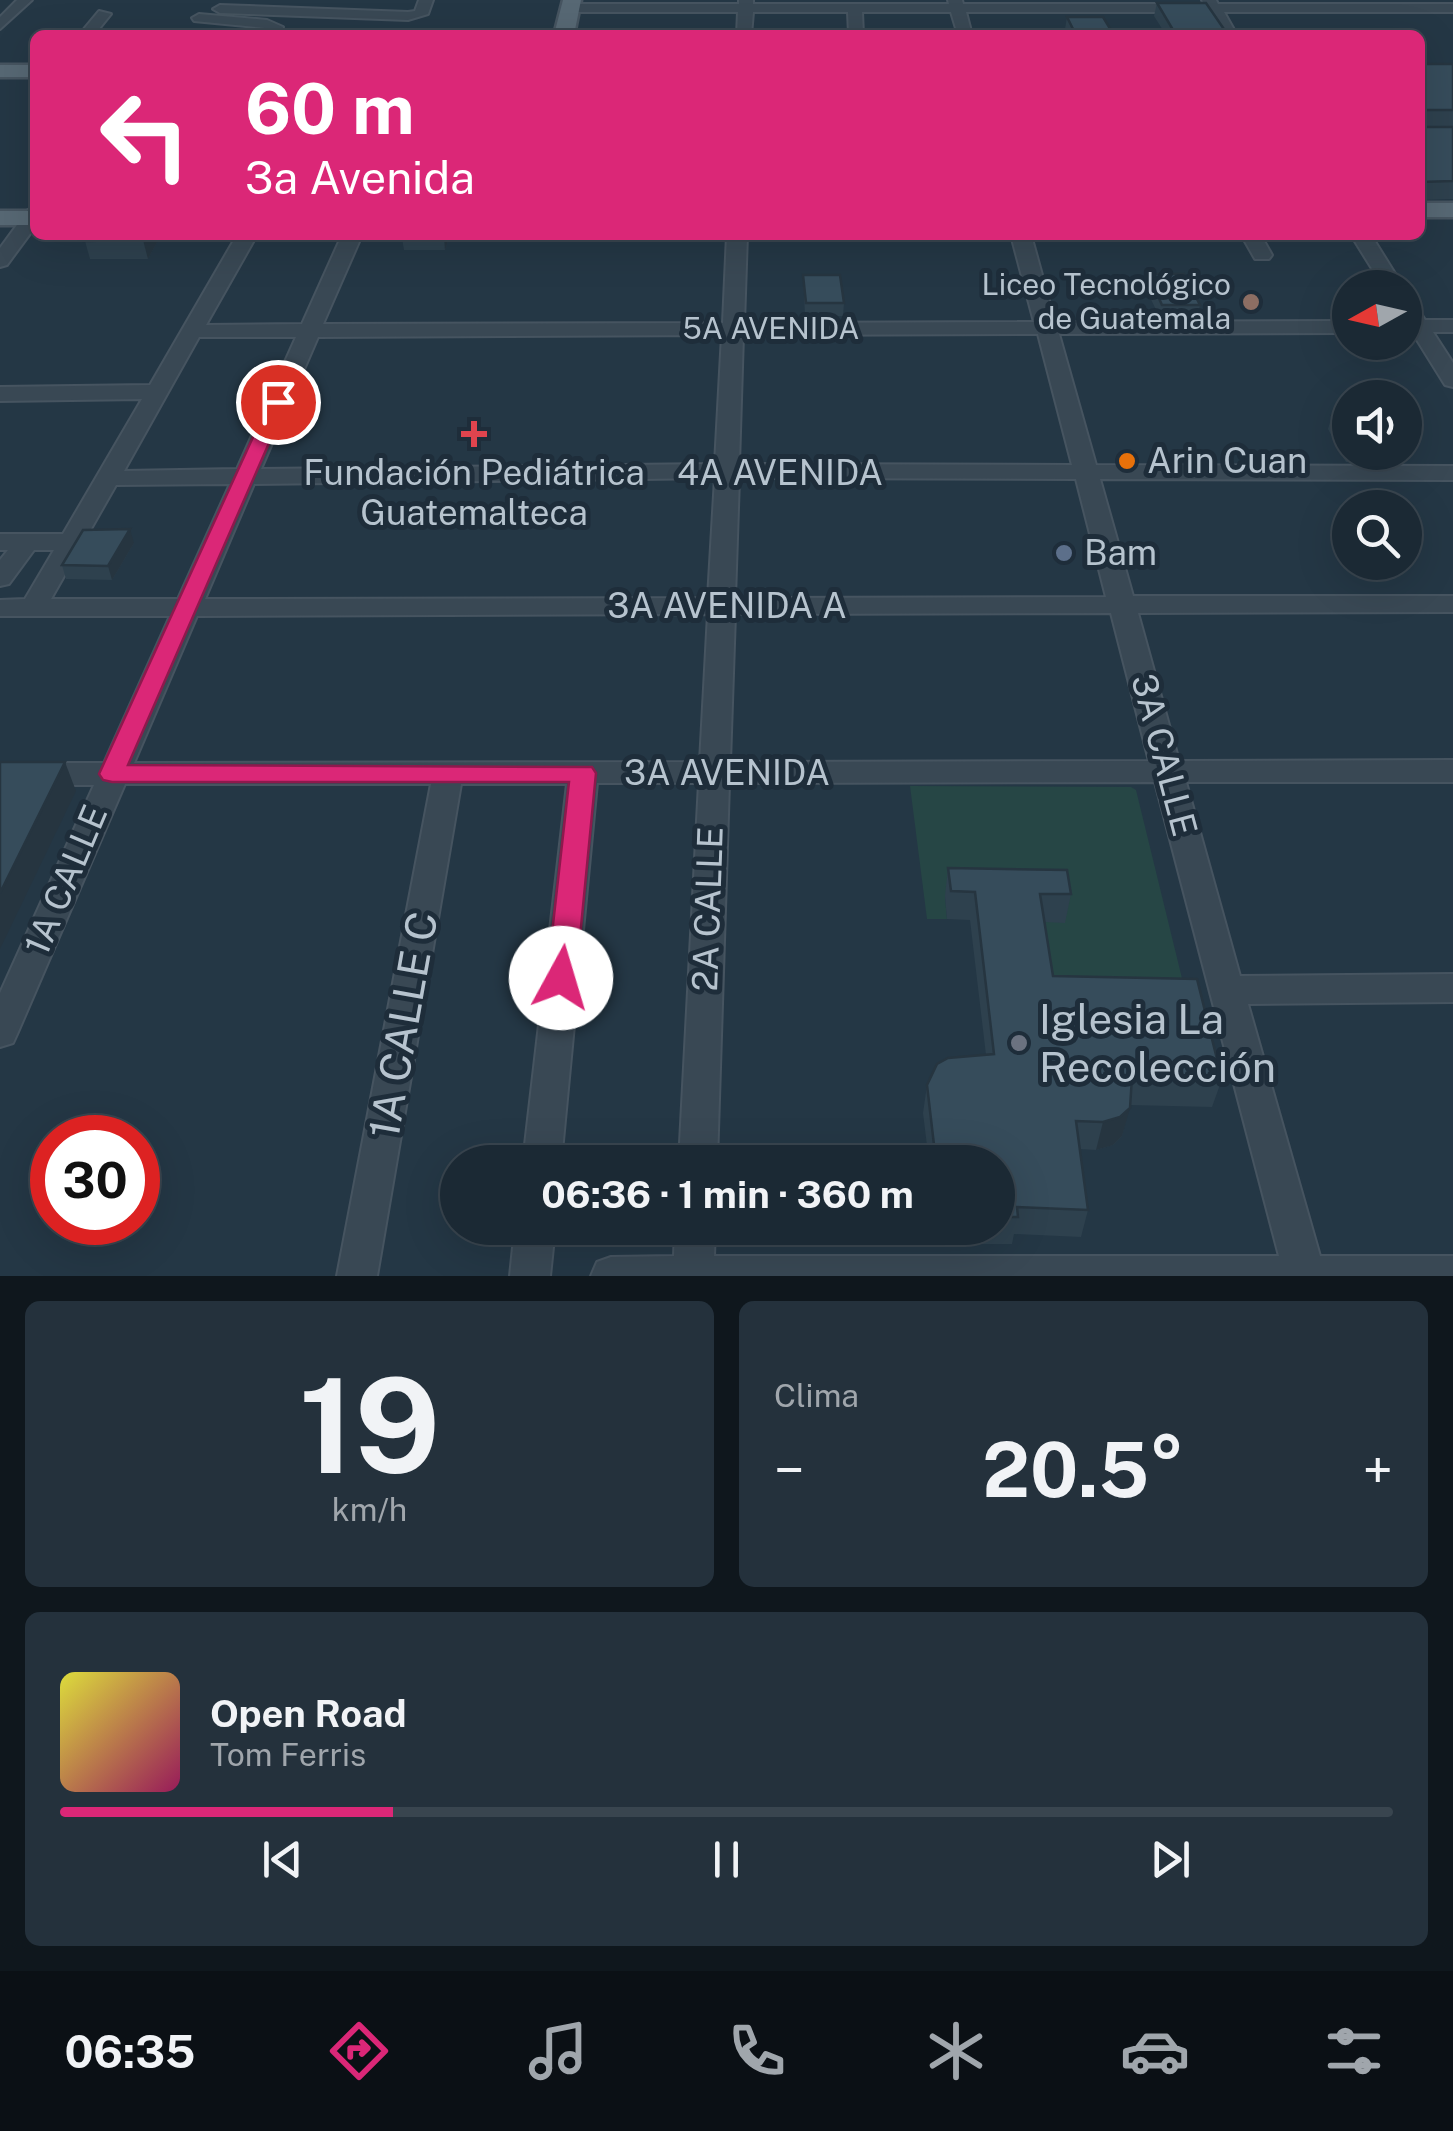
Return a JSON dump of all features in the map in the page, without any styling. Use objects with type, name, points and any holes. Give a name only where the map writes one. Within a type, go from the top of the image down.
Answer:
[{"type":"main road","points":[[565,30],[571,4]]},
{"type":"main road","points":[[0,72],[30,72]]},
{"type":"main road","points":[[1425,210],[1453,210]]},
{"type":"main road","points":[[0,218],[30,217]]},
{"type":"street","points":[[0,25],[25,0]]},
{"type":"street","points":[[220,9],[408,16],[421,14],[426,0]]},
{"type":"street","points":[[571,4],[1453,8]]},
{"type":"street","points":[[744,30],[746,4]]},
{"type":"street","points":[[956,4],[963,30]]},
{"type":"street","points":[[1211,4],[1227,30]]},
{"type":"street","points":[[857,30],[863,5]]},
{"type":"street","points":[[90,30],[104,14]]},
{"type":"street","points":[[199,18],[267,24],[275,30]]},
{"type":"street","points":[[0,260],[30,222]]},
{"type":"street","points":[[33,608],[243,240]]},
{"type":"street","name":"1A CALLE","points":[[0,1032],[350,240]]},
{"type":"street","name":"2A CALLE","points":[[699,1145],[738,240]]},
{"type":"street","name":"3A CALLE","points":[[1022,240],[1049,329],[1304,1276]]},
{"type":"street","points":[[1364,240],[1383,270]]},
{"type":"street","points":[[1422,326],[1453,326]]},
{"type":"street","name":"5A AVENIDA","points":[[192,331],[1332,327]]},
{"type":"street","points":[[1422,339],[1453,380]]},
{"type":"street","points":[[0,394],[156,392]]},
{"type":"street","name":"4A AVENIDA","points":[[108,478],[246,474],[1453,472]]},
{"type":"street","points":[[0,542],[71,542]]},
{"type":"street","points":[[0,578],[27,542]]},
{"type":"street","name":"3A AVENIDA A","points":[[0,608],[1453,604]]},
{"type":"street","name":"3A AVENIDA","points":[[0,774],[1453,772]]},
{"type":"street","points":[[544,1145],[583,773]]},
{"type":"street","name":"1A CALLE C","points":[[357,1276],[448,774]]},
{"type":"street","points":[[1228,990],[1453,988]]},
{"type":"street","points":[[530,1276],[533,1245]]},
{"type":"street","points":[[692,1275],[694,1245]]},
{"type":"street","points":[[611,1276],[1453,1275]]},
{"type":"green space","points":[[910,786],[1136,790],[1189,1007],[1047,1004],[1035,922],[945,896],[947,919],[927,919]]},
{"type":"building","points":[[1157,3],[1206,3],[1225,30],[1173,30]]},
{"type":"building","points":[[1067,17],[1103,17],[1111,30],[1074,30]]},
{"type":"building","points":[[1425,64],[1453,64],[1453,110],[1425,110]]},
{"type":"building","points":[[1425,127],[1453,127],[1453,181],[1425,182]]},
{"type":"building","points":[[1148,274],[1184,274],[1200,305],[1162,305]]},
{"type":"building","points":[[803,275],[840,275],[844,303],[806,303]]},
{"type":"building","points":[[130,529],[108,566],[62,565],[83,530]]},
{"type":"building","points":[[0,762],[65,762],[0,893]]},
{"type":"building","points":[[948,868],[1067,870],[1071,894],[1040,894],[1053,976],[1197,979],[1222,1079],[1132,1077],[1130,1108],[1120,1117],[1103,1122],[1076,1121],[1088,1210],[1017,1207],[1015,1217],[1015,1145],[934,1145],[927,1085],[937,1064],[948,1058],[994,1054],[975,892],[951,891]]},
{"type":"place","name":"Liceo Tecnológico de Guatemala","points":[[1251,302]]},
{"type":"place","name":"Fundación Pediátrica Guatemalteca","points":[[474,434]]},
{"type":"place","name":"Arin Cuan","points":[[1127,461]]},
{"type":"place","name":"Bam","points":[[1064,553]]},
{"type":"place","name":"Iglesia La Recolección","points":[[1019,1043]]},
{"type":"route","points":[[278,402],[112,774],[583,773],[561,978]]}]
